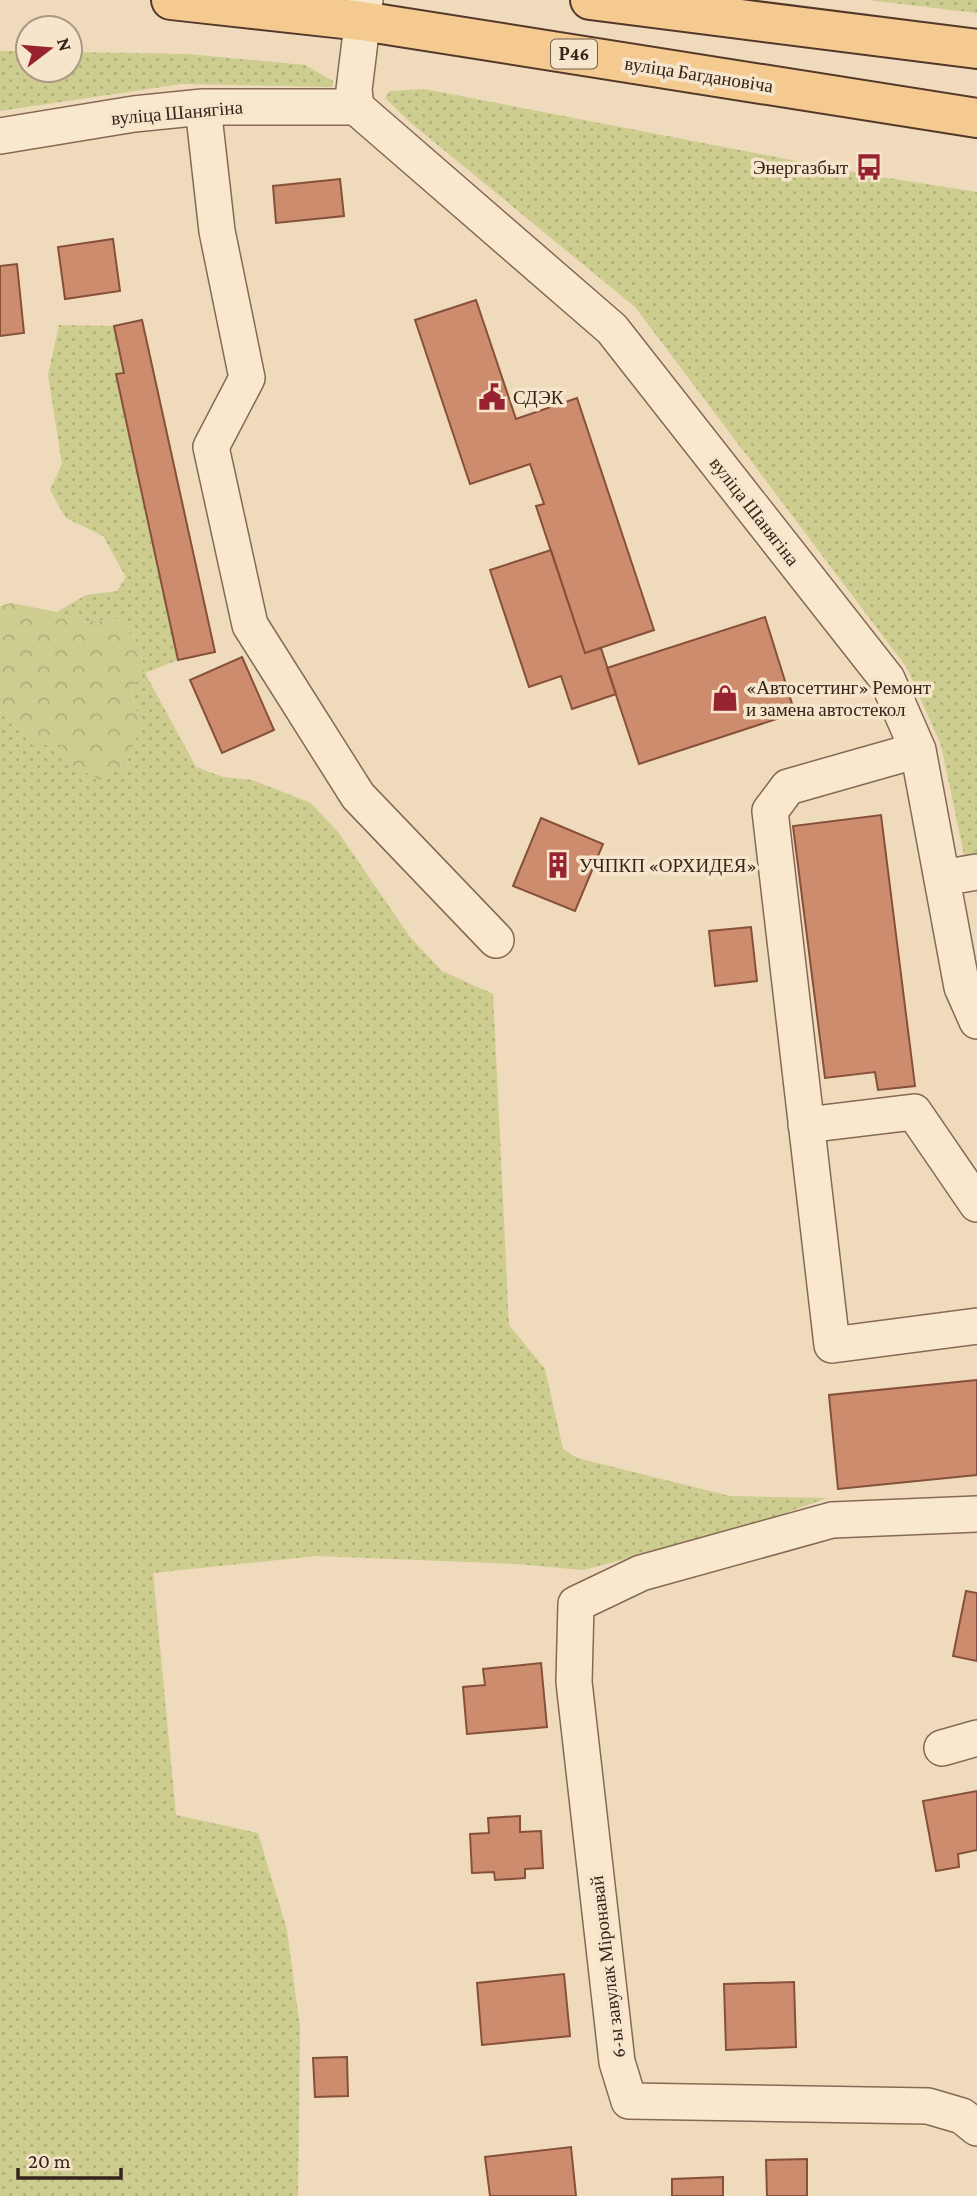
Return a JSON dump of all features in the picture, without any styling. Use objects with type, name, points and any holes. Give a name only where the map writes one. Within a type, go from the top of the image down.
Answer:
[{"type":"main road","name":"вуліца Багдановіча","points":[[171,0],[363,10],[977,118]]},
{"type":"main road","points":[[590,0],[977,48]]},
{"type":"street","points":[[356,107],[354,90],[363,10]]},
{"type":"street","points":[[203,107],[217,231],[247,378],[211,447],[250,625],[358,796],[496,940]]},
{"type":"street","name":"вуліца Шанягіна","points":[[0,136],[134,114],[203,107],[356,107],[612,329],[887,679],[918,750],[962,987],[977,1021]]},
{"type":"street","points":[[918,750],[788,787],[769,811],[832,1345],[977,1326]]},
{"type":"street","points":[[942,878],[977,872]]},
{"type":"street","points":[[806,1125],[914,1112],[977,1204]]},
{"type":"street","name":"6-ы завулак Міронавай","points":[[977,1514],[832,1520],[641,1573],[576,1604],[574,1682],[617,2062],[629,2101],[928,2106],[962,2116],[977,2128]]},
{"type":"street","points":[[942,1748],[977,1738]]},
{"type":"green space","points":[[868,0],[977,0],[977,13]]},
{"type":"green space","points":[[0,51],[14,51],[14,84],[84,84],[84,52],[188,54],[305,65],[333,81],[332,87],[182,84],[0,111]]},
{"type":"green space","points":[[424,89],[869,175],[977,192],[977,860],[964,855],[941,745],[907,668],[635,307],[411,123],[385,98],[390,91]]},
{"type":"green space","points":[[59,325],[114,326],[124,373],[117,374],[178,660],[145,673],[196,767],[223,777],[252,780],[311,803],[338,832],[410,937],[442,971],[493,994],[509,1325],[545,1369],[563,1449],[577,1458],[730,1496],[827,1498],[741,1529],[583,1570],[516,1564],[317,1556],[153,1573],[176,1815],[258,1833],[287,1930],[300,2028],[298,2196],[0,2196],[0,712],[33,745],[141,728],[131,689],[144,672],[140,646],[118,619],[81,622],[57,612],[86,595],[117,591],[126,577],[103,536],[66,518],[50,490],[62,464],[48,375]]},
{"type":"green space","points":[[11,603],[57,612],[81,622],[118,619],[140,646],[144,672],[131,689],[141,728],[123,768],[100,780],[62,760],[63,745],[33,745],[0,712],[0,606]]},
{"type":"building","points":[[340,179],[344,216],[276,223],[273,186]]},
{"type":"building","points":[[113,239],[120,291],[65,299],[58,247]]},
{"type":"building","points":[[17,264],[24,333],[0,336],[0,266]]},
{"type":"building","points":[[476,300],[516,419],[577,398],[654,630],[585,653],[536,506],[544,504],[530,464],[470,484],[415,320]]},
{"type":"building","points":[[142,320],[215,652],[178,660],[116,374],[124,373],[114,326]]},
{"type":"building","points":[[551,550],[585,653],[601,648],[616,694],[572,709],[561,676],[529,687],[490,570]]},
{"type":"building","points":[[765,617],[795,713],[639,764],[607,668]]},
{"type":"building","points":[[242,657],[274,730],[222,753],[190,680]]},
{"type":"building","points":[[881,815],[915,1086],[878,1090],[875,1072],[825,1078],[793,826]]},
{"type":"building","name":"УЧПКП «ОРХИДЕЯ»","points":[[541,818],[603,844],[575,911],[513,886]]},
{"type":"building","points":[[751,927],[757,981],[715,986],[709,931]]},
{"type":"building","points":[[977,1380],[977,1475],[838,1489],[829,1395]]},
{"type":"building","points":[[966,1591],[977,1593],[977,1661],[953,1656]]},
{"type":"building","points":[[541,1663],[547,1727],[467,1734],[463,1687],[485,1685],[483,1669]]},
{"type":"building","points":[[977,1791],[977,1850],[958,1854],[959,1867],[936,1871],[923,1801]]},
{"type":"building","points":[[520,1816],[520,1832],[541,1831],[543,1868],[525,1869],[525,1878],[495,1880],[494,1872],[472,1873],[470,1834],[489,1833],[488,1818]]},
{"type":"building","points":[[564,1974],[570,2036],[482,2045],[477,1983]]},
{"type":"building","points":[[794,1982],[796,2047],[726,2050],[724,1984]]},
{"type":"building","points":[[347,2057],[348,2096],[315,2097],[313,2058]]},
{"type":"building","points":[[571,2147],[576,2196],[490,2196],[485,2157]]},
{"type":"building","points":[[807,2159],[807,2196],[767,2196],[766,2160]]},
{"type":"building","points":[[723,2177],[723,2196],[672,2196],[672,2179]]},
{"type":"place","name":"Энергазбыт","points":[[869,167]]},
{"type":"place","name":"СДЭК","points":[[492,397]]},
{"type":"place","name":"«Автосеттинг» Ремонт и замена автостекол","points":[[725,698]]},
{"type":"place","name":"УЧПКП «ОРХИДЕЯ»","points":[[558,865]]}]
